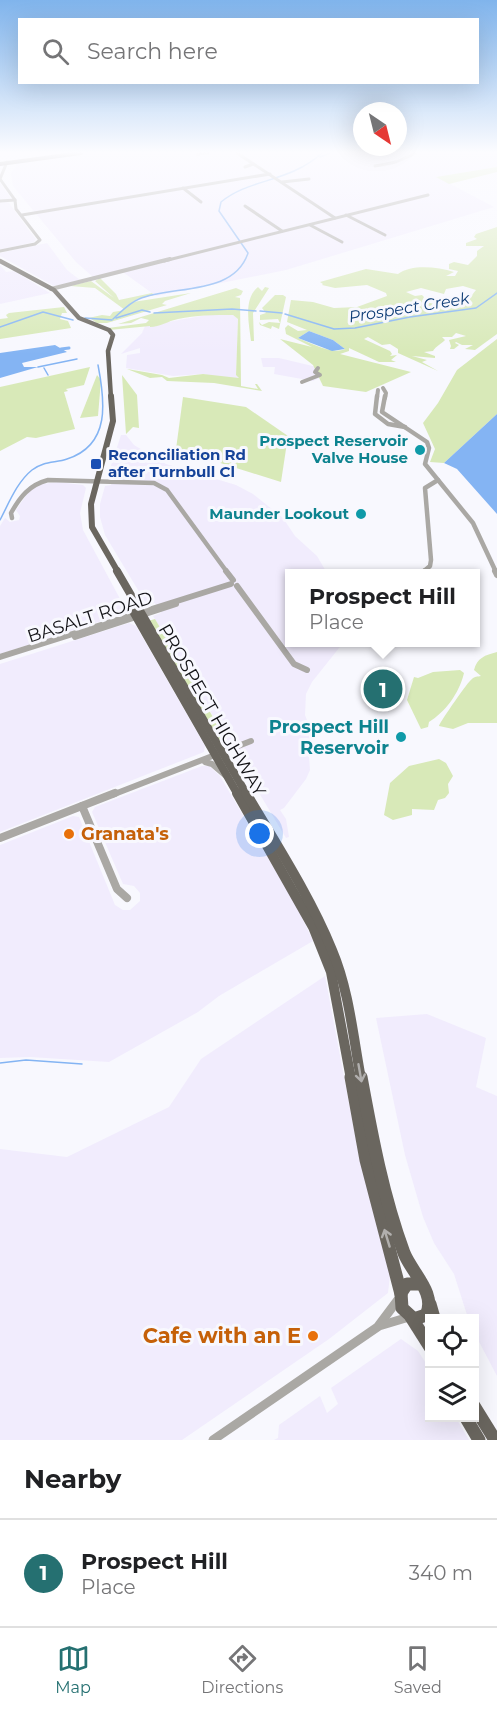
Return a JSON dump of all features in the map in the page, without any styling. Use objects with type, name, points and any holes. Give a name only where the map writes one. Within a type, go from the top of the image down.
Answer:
[{"type":"main road","points":[[0,261],[51,289]]},
{"type":"main road","name":"PROSPECT HIGHWAY","points":[[51,289],[72,314],[81,321],[108,333],[111,339],[103,352],[109,400],[108,431],[95,482],[85,507],[87,528],[217,754],[311,906],[332,949],[342,979],[384,1188],[404,1252],[420,1284]]},
{"type":"main road","name":"PROSPECT HIGHWAY","points":[[217,754],[228,778],[313,927],[328,963],[366,1160],[400,1295]]},
{"type":"main road","points":[[425,1341],[402,1308],[400,1295],[407,1284],[420,1284],[427,1292],[433,1314]]},
{"type":"main road","points":[[410,1317],[422,1318],[430,1304]]},
{"type":"main road","points":[[479,1414],[495,1440]]},
{"type":"main road","points":[[468,1422],[479,1440]]},
{"type":"street","points":[[0,251],[38,243],[38,237],[25,220]]},
{"type":"street","points":[[266,220],[282,231]]},
{"type":"street","points":[[51,289],[326,220]]},
{"type":"street","points":[[356,220],[385,235]]},
{"type":"street","points":[[310,224],[342,242]]},
{"type":"street","points":[[302,382],[320,375],[315,372],[318,368]]},
{"type":"street","points":[[406,427],[388,424],[375,414],[381,389],[386,393],[382,412],[406,427],[426,442],[429,448],[425,464],[476,529],[497,575]]},
{"type":"street","points":[[12,518],[11,513],[20,496],[29,487],[49,480],[80,483],[154,483],[162,486],[294,664],[307,670]]},
{"type":"street","points":[[426,569],[430,566],[431,560],[425,488],[438,480]]},
{"type":"street","name":"BASALT ROAD","points":[[0,659],[234,584]]},
{"type":"street","points":[[0,838],[251,741]]},
{"type":"street","points":[[187,766],[200,763],[217,754]]},
{"type":"street","points":[[200,763],[212,764],[228,778]]},
{"type":"street","points":[[82,806],[117,889],[126,898]]},
{"type":"street","points":[[379,1326],[400,1295]]},
{"type":"street","points":[[213,1440],[379,1326],[410,1317]]},
{"type":"shaded area","points":[[0,220],[22,220],[36,239],[34,242],[0,250]]},
{"type":"shaded area","points":[[41,220],[450,220],[286,270],[156,296],[120,270],[93,277],[76,262]]},
{"type":"shaded area","points":[[47,243],[67,270],[80,280],[54,286],[0,256],[0,253]]},
{"type":"shaded area","points":[[0,265],[6,272],[14,271],[50,293],[0,304]]},
{"type":"shaded area","points":[[207,315],[233,315],[238,319],[236,374],[240,378],[234,380],[203,374],[173,376],[126,368],[127,355],[140,353],[140,348],[121,354],[142,333],[145,326]]},
{"type":"shaded area","points":[[261,358],[279,358],[321,368],[321,377],[313,381],[274,374],[275,367],[263,367]]},
{"type":"shaded area","points":[[121,435],[126,435],[134,445],[166,464],[236,485],[253,494],[283,518],[295,536],[317,556],[325,569],[285,569],[285,647],[340,647],[312,682],[306,694],[305,715],[313,736],[309,757],[310,770],[306,779],[280,810],[286,819],[289,837],[286,838],[153,616],[161,613],[155,603],[147,605],[105,535],[100,517],[100,504],[105,486],[111,485],[113,479],[107,478]]},
{"type":"shaded area","points":[[58,482],[83,485],[86,488],[80,513],[83,530],[126,610],[120,615],[0,654],[0,526],[5,518],[10,522],[19,520],[20,516],[16,510],[30,490],[42,484]]},
{"type":"shaded area","points":[[129,623],[136,626],[205,746],[204,752],[0,832],[0,664]]},
{"type":"shaded area","points":[[202,766],[209,766],[220,776],[298,909],[313,941],[219,996],[198,1012],[109,1062],[30,1057],[0,1058],[0,845],[73,816],[79,817],[115,905],[123,910],[130,910],[140,901],[140,893],[134,886],[123,884],[92,812],[95,807]]},
{"type":"shaded area","points":[[325,976],[359,1156],[390,1275],[388,1293],[329,1339],[182,1440],[0,1440],[0,1149],[67,1157],[169,1107],[201,1059]]},
{"type":"shaded area","points":[[427,1014],[486,1038],[476,1087],[497,1096],[497,1376],[479,1342],[479,1314],[467,1314],[454,1274],[434,1243],[423,1217],[405,1155],[376,1018]]},
{"type":"shaded area","points":[[401,1339],[418,1351],[425,1362],[425,1422],[458,1422],[469,1440],[274,1440],[278,1438],[279,1425],[320,1396],[327,1413],[338,1404],[331,1388]]},
{"type":"green space","points":[[497,227],[497,334],[475,350],[465,349],[473,345],[462,345],[456,342],[459,345],[450,349],[449,340],[466,336],[456,333],[452,337],[442,337],[445,340],[433,351],[424,352],[435,358],[412,356],[427,360],[422,362],[438,371],[398,353],[398,349],[390,344],[382,345],[368,337],[364,339],[390,351],[392,354],[390,356],[397,355],[391,360],[396,362],[379,362],[349,348],[349,351],[340,354],[411,372],[366,392],[323,386],[313,365],[280,339],[312,347],[286,334],[285,328],[288,325],[298,331],[307,330],[287,322],[291,300],[313,302],[334,308],[357,307],[387,296],[386,293],[367,285],[335,288],[322,285],[320,282],[366,269],[398,274],[410,269],[433,268],[454,272],[446,276],[455,276],[458,271],[449,269],[449,264],[454,262],[468,265],[477,256],[477,251],[484,246],[466,246],[466,243],[477,239],[474,237],[476,234]],"holes":[[[463,286],[476,290],[472,295],[442,306],[422,301],[424,297],[422,295],[415,296],[406,292],[421,288],[444,294],[446,289]],[[309,331],[333,340],[345,349],[334,351],[298,338]]]},
{"type":"green space","points":[[100,278],[119,300],[152,293],[154,295],[133,302],[191,293],[162,304],[167,305],[107,323],[97,323],[91,319],[84,319],[102,315],[110,316],[113,312],[125,310],[95,288],[70,286],[91,281],[114,298],[95,281]]},
{"type":"green space","points":[[258,287],[262,291],[265,287],[269,288],[253,313],[254,341],[251,341],[248,320],[249,305],[253,292]]},
{"type":"green space","points":[[236,288],[243,291],[241,295],[235,297],[240,298],[241,386],[258,389],[255,384],[257,384],[262,391],[214,383],[167,381],[162,377],[150,378],[127,369],[169,378],[203,374],[239,378],[236,375],[238,319],[233,315],[185,318],[154,327],[109,330],[108,328],[146,323],[149,320],[141,318],[131,323],[118,324]]},
{"type":"green space","points":[[275,295],[286,297],[279,329],[272,326],[271,329],[260,325],[259,322],[262,325],[269,322],[280,323],[278,319],[260,320],[260,315],[266,313],[262,308]]},
{"type":"green space","points":[[64,307],[67,313],[62,313],[60,319],[68,321],[71,328],[0,339],[0,319],[8,318],[6,315],[9,313]]},
{"type":"green space","points":[[497,339],[497,414],[444,463],[430,462],[435,449],[423,423],[438,403],[457,370]]},
{"type":"green space","points":[[90,367],[84,385],[66,389],[68,391],[64,392],[75,429],[36,438],[27,437],[0,451],[0,387]]},
{"type":"green space","points":[[97,375],[101,380],[98,416],[80,418]]},
{"type":"green space","points":[[122,375],[137,395],[139,428],[133,427],[126,434]]},
{"type":"green space","points":[[183,397],[246,407],[288,436],[281,482],[176,449]]},
{"type":"green space","points":[[155,619],[229,744],[220,741],[148,621]]},
{"type":"green space","points":[[497,652],[497,723],[468,723],[453,729],[439,726],[470,681],[474,677],[481,676],[474,670],[479,660]]},
{"type":"green space","points":[[460,670],[464,673],[455,695],[446,708],[429,722],[428,727],[421,729],[407,700],[414,677],[418,678],[433,672]]},
{"type":"green space","points":[[439,759],[446,763],[453,776],[448,784],[449,793],[445,798],[438,800],[434,810],[412,809],[412,815],[393,820],[384,815],[390,783],[409,766]]},
{"type":"water","points":[[309,331],[333,340],[345,349],[332,351],[298,338]]},
{"type":"water","points":[[55,345],[67,352],[22,363],[24,367],[38,367],[0,378],[0,353]]},
{"type":"water","points":[[497,414],[497,514],[457,469],[444,463]]},
{"type":"waterway","points":[[113,319],[128,305],[139,299],[216,283],[241,267],[248,253],[225,220]]},
{"type":"waterway","name":"Prospect Creek","points":[[285,314],[334,329],[355,328],[410,317],[476,308],[497,293]]},
{"type":"waterway","name":"Prospect Creek","points":[[154,313],[232,309],[256,311]]},
{"type":"waterway","name":"Prospect Creek","points":[[116,318],[142,310],[150,312]]},
{"type":"waterway","name":"Prospect Creek","points":[[260,311],[282,313]]},
{"type":"waterway","name":"Prospect Creek","points":[[0,327],[43,312],[73,320]]},
{"type":"waterway","name":"Prospect Creek","points":[[85,318],[112,320]]},
{"type":"waterway","points":[[61,349],[69,348]]},
{"type":"waterway","points":[[38,367],[77,359]]},
{"type":"waterway","points":[[0,520],[18,487],[32,470],[81,452],[98,433],[103,407],[98,365]]},
{"type":"waterway","points":[[44,368],[48,375]]},
{"type":"waterway","points":[[0,1063],[26,1060],[82,1064]]},
{"type":"place","name":"Prospect Reservoir Valve House","points":[[420,450]]},
{"type":"place","name":"Reconciliation Rd after Turnbull Cl","points":[[96,464]]},
{"type":"place","name":"Maunder Lookout","points":[[361,514]]},
{"type":"place","name":"Prospect Hill","points":[[383,689]]},
{"type":"place","name":"Prospect Hill Reservoir","points":[[401,737]]},
{"type":"place","name":"Granata's","points":[[69,834]]},
{"type":"place","name":"Cafe with an E","points":[[313,1336]]}]
